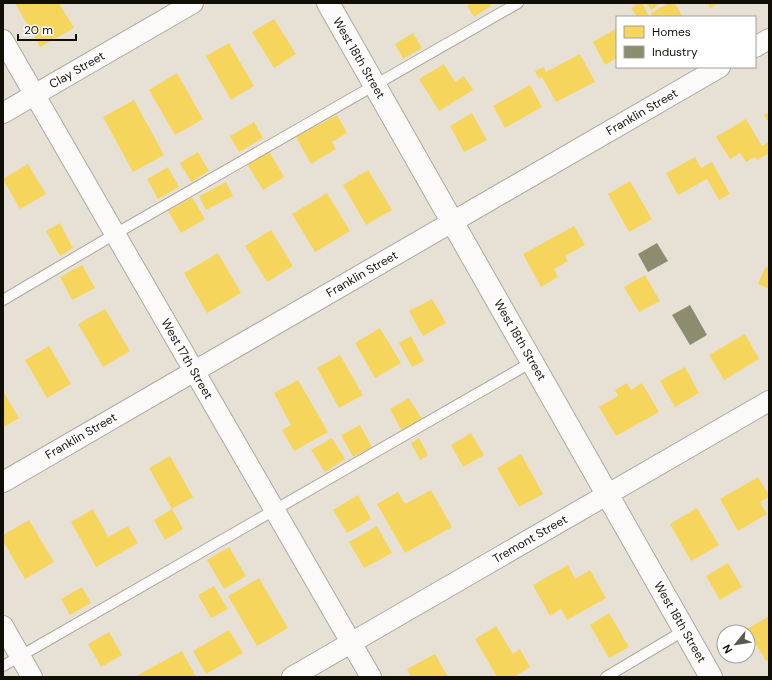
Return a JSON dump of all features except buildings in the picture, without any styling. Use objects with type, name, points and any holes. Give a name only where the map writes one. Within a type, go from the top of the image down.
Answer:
[{"type":"main road","name":"West 18th Street","points":[[328,3],[711,677]]},
{"type":"street","name":"Clay Street","points":[[3,113],[193,3]]},
{"type":"street","points":[[756,46],[769,39]]},
{"type":"street","name":"West 17th Street","points":[[3,40],[371,677]]},
{"type":"street","name":"Franklin Street","points":[[3,482],[718,68]]},
{"type":"street","name":"Tremont Street","points":[[292,677],[769,401]]},
{"type":"street","points":[[3,626],[32,677]]},
{"type":"lane","points":[[3,300],[115,234],[518,3]]},
{"type":"lane","points":[[3,666],[532,362]]},
{"type":"lane","points":[[606,677],[685,630]]}]
